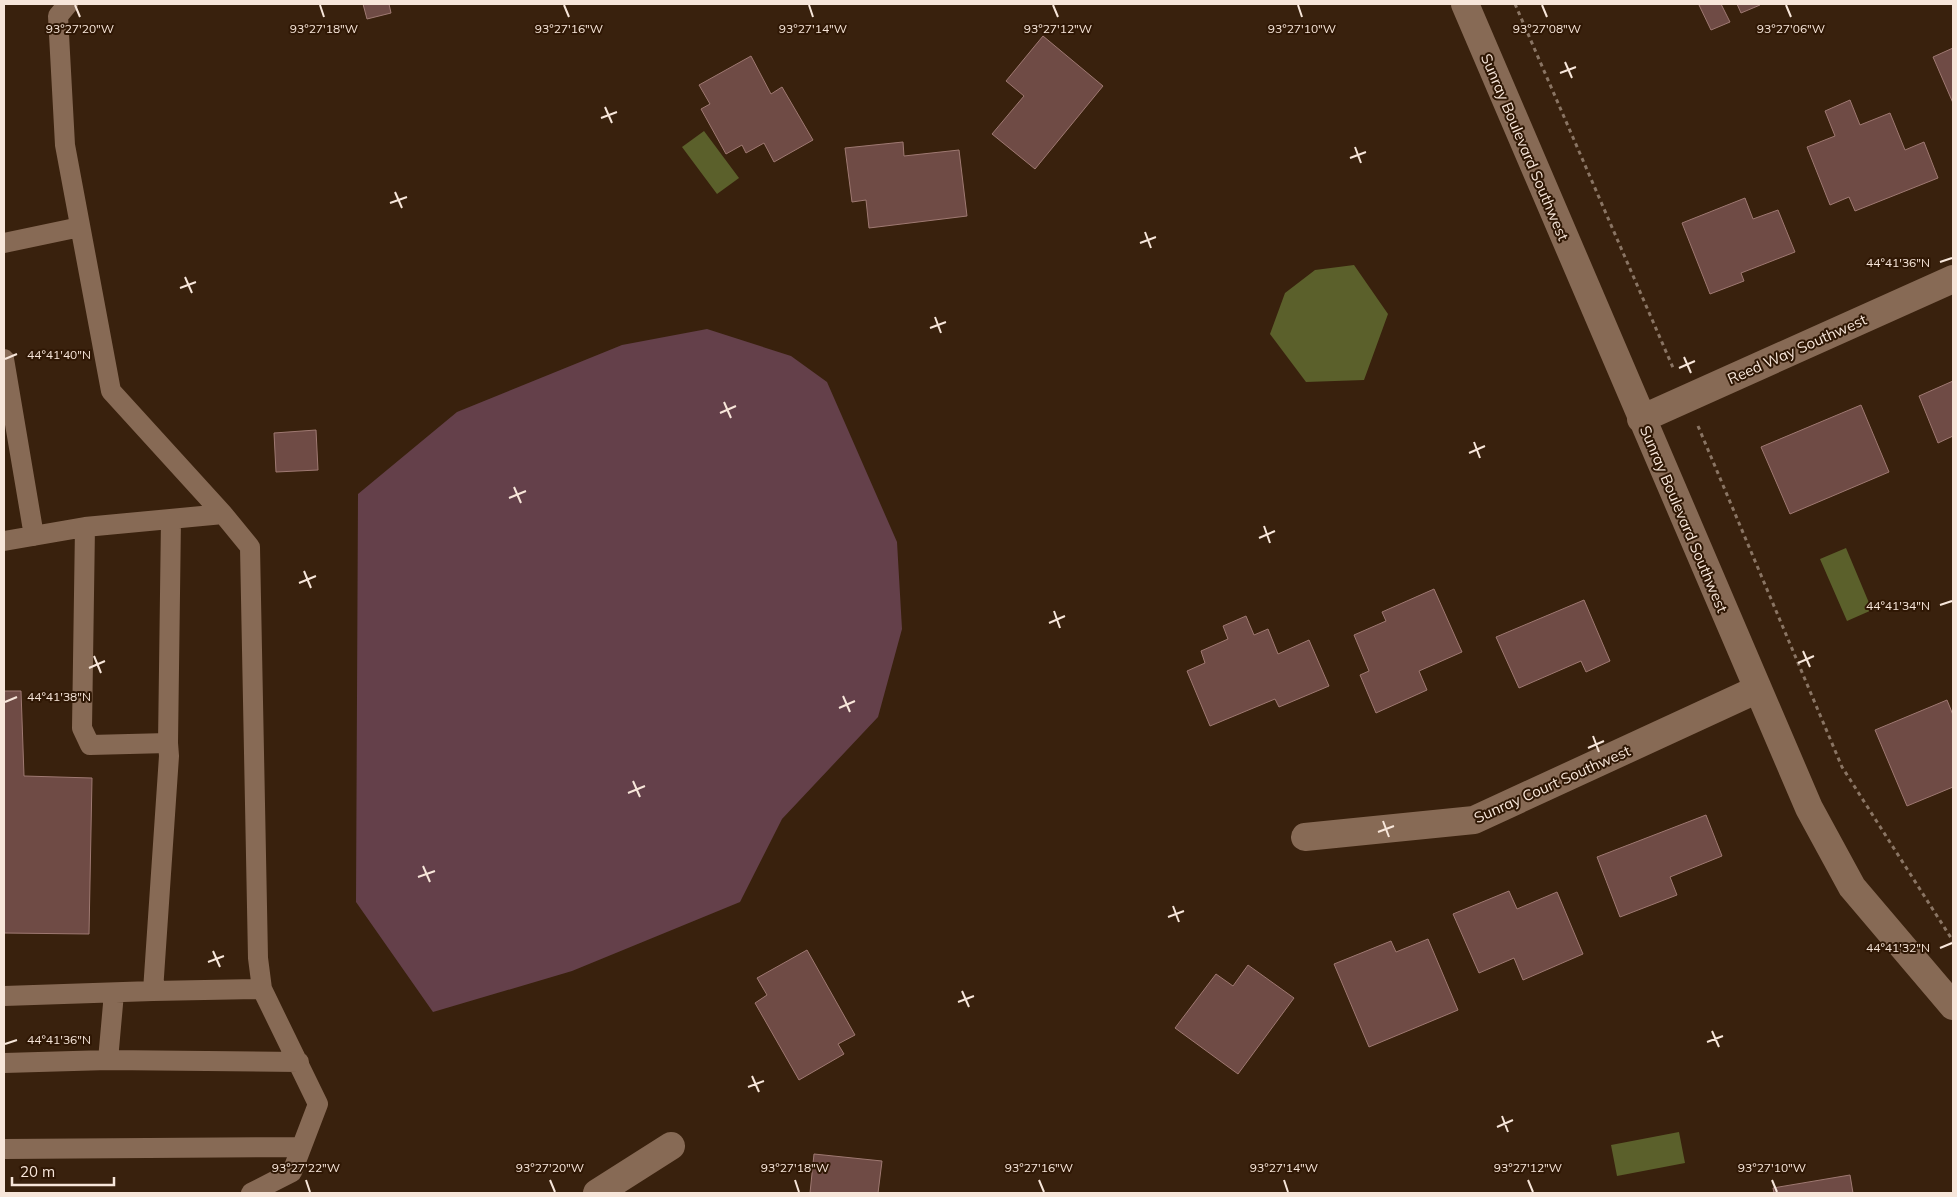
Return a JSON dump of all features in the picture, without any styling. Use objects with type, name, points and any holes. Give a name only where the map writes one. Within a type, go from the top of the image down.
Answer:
[{"type":"street","name":"Sunray Boulevard Southwest","points":[[1465,4],[1641,419],[1810,808],[1852,887],[1953,1006]]},
{"type":"street","name":"Reed Way Southwest","points":[[1641,419],[1953,279]]},
{"type":"street","name":"Sunray Court Southwest","points":[[1305,837],[1474,820],[1758,689]]},
{"type":"street","points":[[597,1193],[671,1146]]},
{"type":"lane","points":[[68,4],[58,16],[65,145],[111,391],[223,514],[250,547],[258,958],[262,989],[318,1104],[292,1172],[251,1193]]},
{"type":"lane","points":[[4,243],[80,227]]},
{"type":"lane","points":[[4,359],[34,536]]},
{"type":"lane","points":[[4,541],[85,528],[223,514]]},
{"type":"lane","points":[[153,991],[169,756],[171,519]]},
{"type":"lane","points":[[85,528],[82,728],[90,745],[168,743]]},
{"type":"lane","points":[[4,996],[262,989]]},
{"type":"lane","points":[[108,1060],[114,992]]},
{"type":"lane","points":[[4,1063],[108,1060],[299,1062]]},
{"type":"lane","points":[[4,1149],[302,1147]]},
{"type":"path","points":[[1515,4],[1686,398],[1842,767],[1953,941]]},
{"type":"shaded area","points":[[704,131],[739,178],[717,194],[682,147]]},
{"type":"shaded area","points":[[1354,265],[1388,314],[1364,380],[1306,382],[1270,334],[1285,293],[1315,270]]},
{"type":"shaded area","points":[[707,329],[791,356],[827,382],[897,542],[902,629],[878,717],[782,819],[740,902],[572,971],[433,1012],[356,902],[358,494],[457,412],[622,345]]},
{"type":"shaded area","points":[[1846,548],[1872,610],[1847,621],[1820,559]]},
{"type":"shaded area","points":[[1679,1132],[1685,1163],[1617,1176],[1611,1145]]},
{"type":"building","points":[[363,4],[389,4],[391,13],[367,19]]},
{"type":"building","points":[[1721,4],[1730,22],[1711,30],[1699,5]]},
{"type":"building","points":[[1737,4],[1760,4],[1760,5],[1741,13]]},
{"type":"building","points":[[1043,36],[1103,86],[1035,169],[992,134],[1024,96],[1006,81]]},
{"type":"building","points":[[1953,48],[1953,103],[1933,57]]},
{"type":"building","points":[[751,56],[771,94],[782,87],[813,140],[774,162],[764,143],[746,153],[742,145],[726,154],[701,109],[710,104],[699,85]]},
{"type":"building","points":[[1850,100],[1860,125],[1890,113],[1905,150],[1924,142],[1938,178],[1855,211],[1849,197],[1830,205],[1807,147],[1835,136],[1825,111]]},
{"type":"building","points":[[903,142],[904,156],[959,150],[967,216],[869,228],[866,200],[852,202],[845,148]]},
{"type":"building","points":[[1745,198],[1753,219],[1778,210],[1795,252],[1741,273],[1744,281],[1710,294],[1682,223]]},
{"type":"building","points":[[1953,381],[1953,436],[1938,443],[1919,396]]},
{"type":"building","points":[[1861,405],[1889,472],[1790,514],[1761,447]]},
{"type":"building","points":[[316,430],[318,470],[276,472],[274,433]]},
{"type":"building","points":[[1434,589],[1462,652],[1419,671],[1427,690],[1376,713],[1360,675],[1369,671],[1354,635],[1386,621],[1382,612]]},
{"type":"building","points":[[1584,600],[1610,661],[1586,672],[1581,661],[1519,688],[1496,637]]},
{"type":"building","points":[[1246,616],[1254,635],[1268,629],[1278,654],[1309,640],[1329,686],[1279,707],[1275,699],[1210,726],[1187,671],[1205,663],[1201,651],[1228,639],[1223,626]]},
{"type":"building","points":[[4,691],[21,691],[24,776],[92,778],[89,934],[4,933]]},
{"type":"building","points":[[1947,700],[1953,715],[1953,787],[1907,806],[1875,730]]},
{"type":"building","points":[[1706,815],[1722,856],[1670,877],[1677,895],[1620,917],[1597,857]]},
{"type":"building","points":[[1509,891],[1517,909],[1557,892],[1583,954],[1523,980],[1514,958],[1479,973],[1453,914]]},
{"type":"building","points":[[1428,939],[1458,1010],[1369,1047],[1334,964],[1391,941],[1396,952]]},
{"type":"building","points":[[807,950],[855,1035],[838,1044],[844,1054],[799,1080],[755,1003],[767,995],[757,978]]},
{"type":"building","points":[[1248,965],[1294,998],[1238,1074],[1175,1028],[1216,974],[1233,986]]},
{"type":"building","points":[[814,1154],[882,1161],[878,1193],[810,1193]]},
{"type":"building","points":[[1850,1175],[1853,1193],[1774,1193],[1773,1188]]}]
